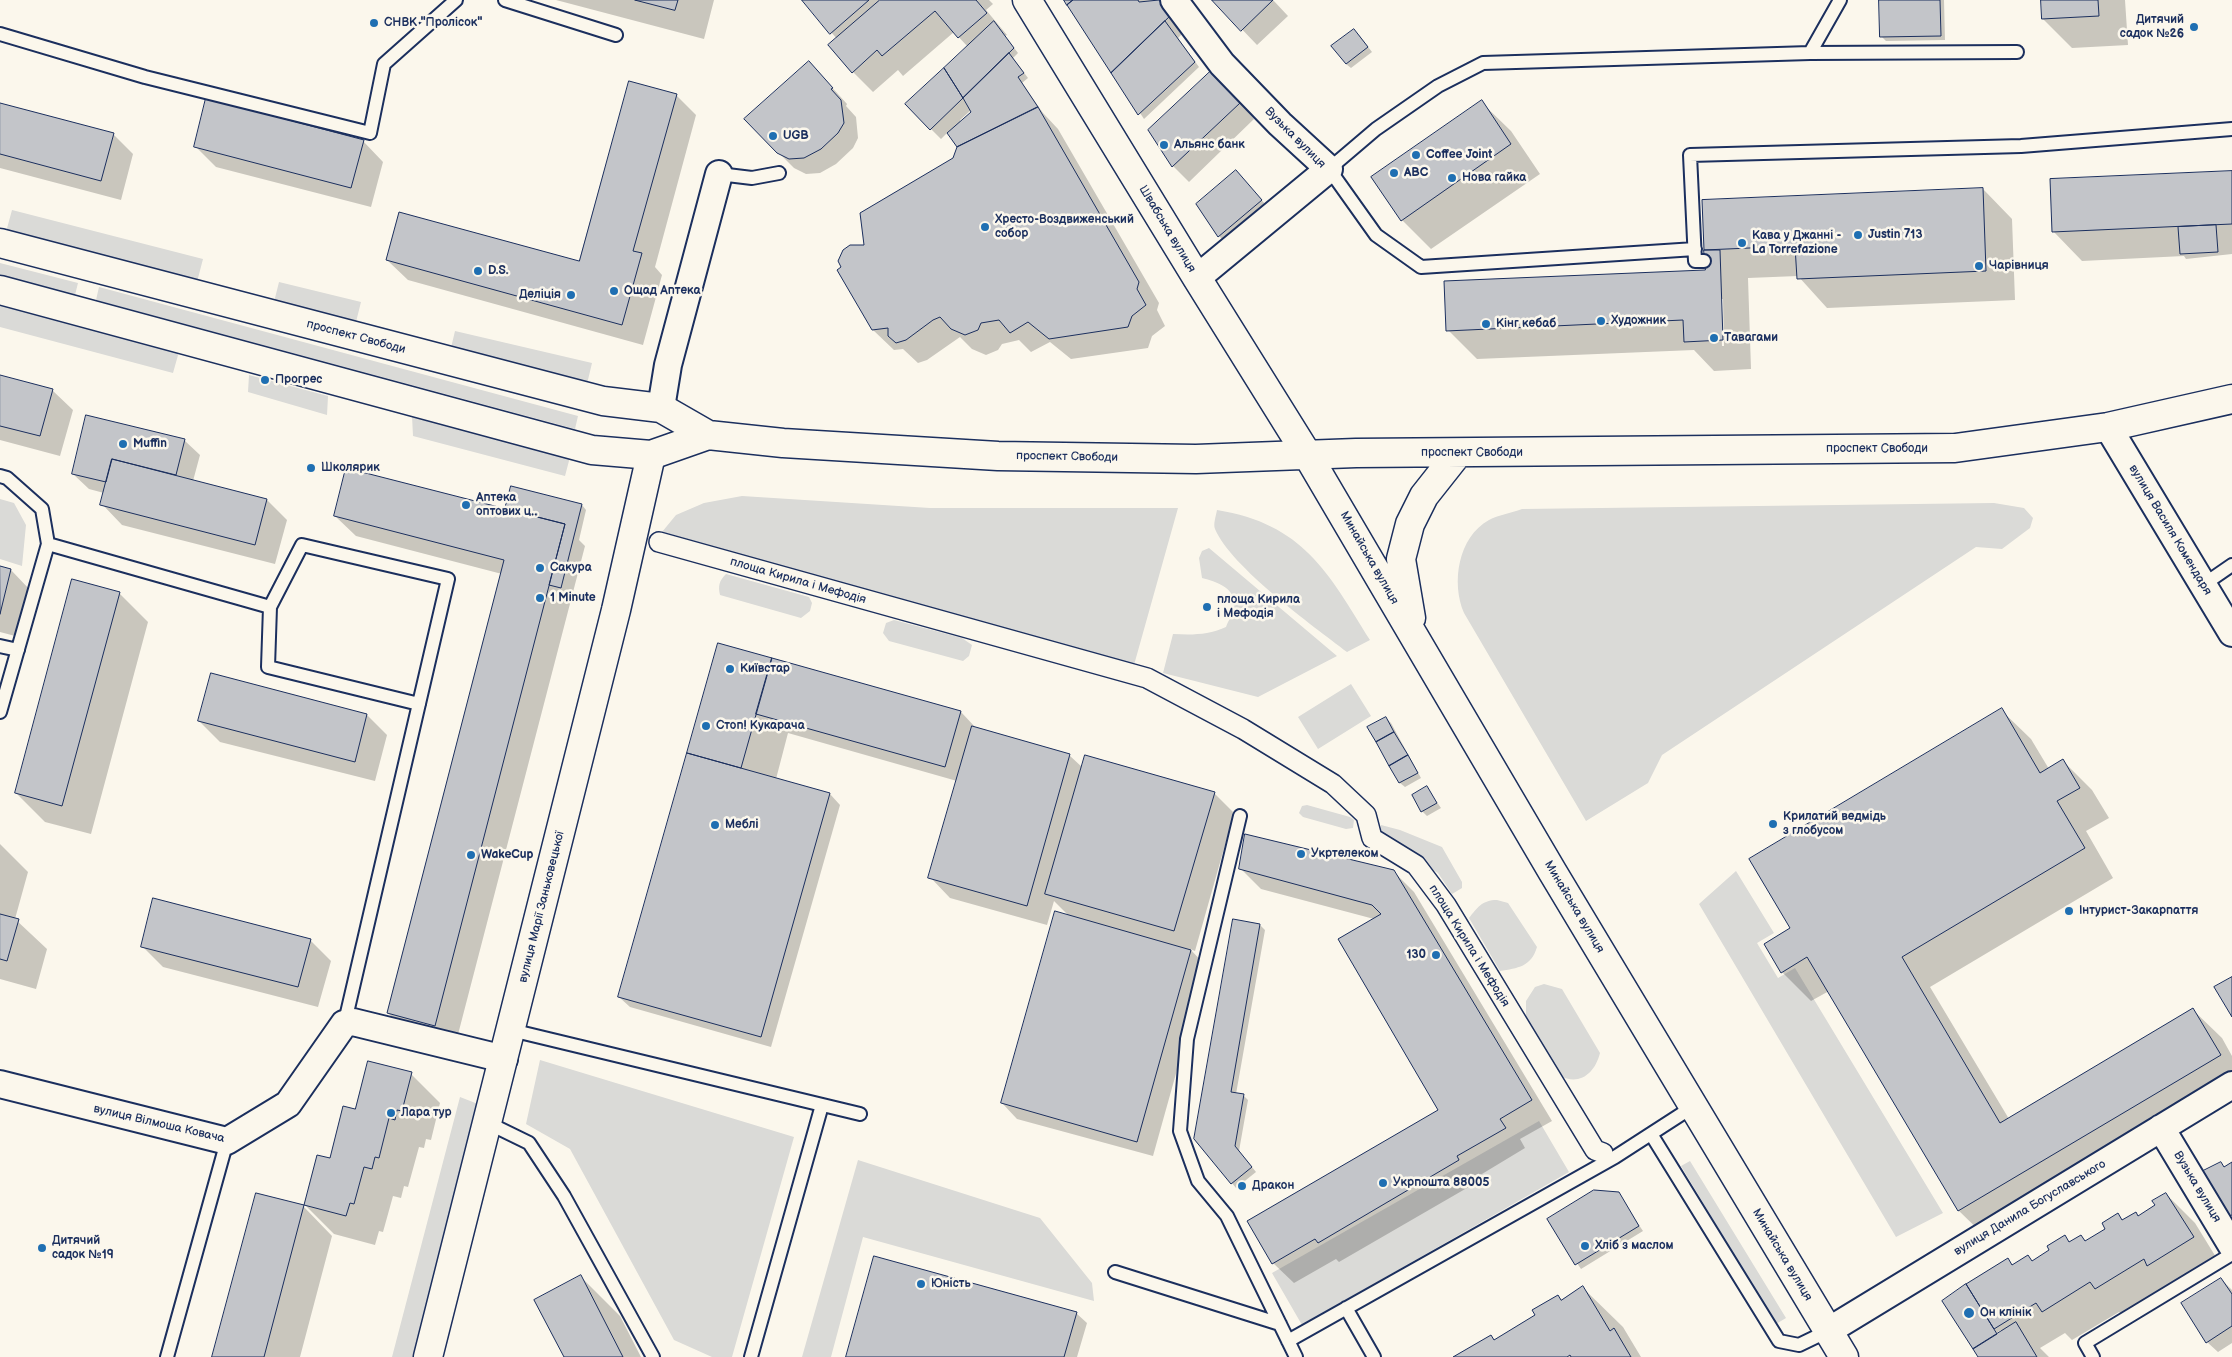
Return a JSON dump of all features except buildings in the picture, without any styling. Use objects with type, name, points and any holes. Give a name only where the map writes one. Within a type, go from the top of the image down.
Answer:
[{"type":"main road","name":"Швабська вулиця","points":[[1027,0],[1308,456]]},
{"type":"main road","name":"проспект Свободи","points":[[0,243],[604,401],[661,408],[708,435],[783,443],[998,456],[1196,459],[1356,453],[1955,448],[2108,427],[2232,399]]},
{"type":"main road","name":"проспект Свободи","points":[[0,290],[592,450],[651,455],[708,435]]},
{"type":"main road","points":[[1413,635],[1401,559],[1410,524],[1424,496],[1458,453]]},
{"type":"main road","name":"вулиця Марії Заньковецької","points":[[428,1357],[616,610],[651,455]]},
{"type":"main road","name":"Минайська вулиця","points":[[1308,456],[1844,1357]]},
{"type":"street","name":"Вузька вулиця","points":[[1174,0],[1222,64],[1280,124],[1329,169],[1197,278]]},
{"type":"street","points":[[661,408],[668,365],[719,174]]},
{"type":"street","name":"вулиця Василя Комендаря","points":[[2108,427],[2232,633]]},
{"type":"street","name":"площа Кирила і Мефодія","points":[[659,542],[1146,678],[1243,729],[1333,784],[1366,815],[1372,838],[1416,865],[1446,905],[1595,1150],[1603,1153]]},
{"type":"street","points":[[344,1024],[353,1022],[504,1059]]},
{"type":"street","name":"вулиця Вілмоша Ковача","points":[[0,1084],[227,1141],[288,1104],[344,1024]]},
{"type":"street","name":"вулиця Данила Богуславського","points":[[1828,1331],[2232,1085]]},
{"type":"street","name":"Вузька вулиця","points":[[2161,1128],[2232,1246]]},
{"type":"lane","points":[[0,34],[145,77],[370,133],[384,64],[456,0]]},
{"type":"lane","points":[[505,0],[616,35]]},
{"type":"lane","points":[[1810,53],[1840,0]]},
{"type":"lane","points":[[1694,249],[1421,267],[1376,235],[1329,169],[1376,129],[1438,86],[1483,63],[1810,53],[2017,52]]},
{"type":"lane","points":[[1704,261],[1695,260],[1690,155],[2021,146],[2232,129]]},
{"type":"lane","points":[[719,174],[752,178],[779,173]]},
{"type":"lane","points":[[0,476],[7,478],[42,509],[48,544],[0,712]]},
{"type":"lane","points":[[48,544],[270,607]]},
{"type":"lane","points":[[344,1024],[419,704],[448,579],[302,545],[270,607],[268,666],[419,704]]},
{"type":"lane","points":[[2203,585],[2232,565]]},
{"type":"lane","points":[[0,646],[18,650]]},
{"type":"lane","points":[[1240,816],[1187,1040],[1180,1131],[1198,1181],[1227,1216],[1296,1357]]},
{"type":"lane","points":[[511,1030],[860,1114]]},
{"type":"lane","points":[[751,1357],[822,1105]]},
{"type":"lane","points":[[1288,1341],[1616,1157],[1694,1106]]},
{"type":"lane","points":[[488,1123],[530,1143],[564,1196],[653,1357]]},
{"type":"lane","points":[[1651,1134],[1779,1341],[1799,1345],[1828,1331]]},
{"type":"lane","points":[[167,1357],[227,1141]]},
{"type":"lane","points":[[2094,1357],[2085,1343],[2232,1254]]},
{"type":"lane","points":[[1115,1272],[1280,1324]]},
{"type":"lane","points":[[1346,1308],[1374,1357]]},
{"type":"shaded area","points":[[12,210],[203,259],[197,282],[6,232]]},
{"type":"shaded area","points":[[0,263],[78,283],[75,295],[0,275]]},
{"type":"shaded area","points":[[279,282],[361,302],[356,322],[274,302]]},
{"type":"shaded area","points":[[99,287],[578,416],[575,429],[96,300]]},
{"type":"shaded area","points":[[0,301],[180,348],[173,373],[0,327]]},
{"type":"shaded area","points":[[455,331],[592,363],[587,384],[450,352]]},
{"type":"shaded area","points":[[249,375],[328,396],[327,415],[248,392]]},
{"type":"shaded area","points":[[412,416],[570,457],[565,476],[413,436]]},
{"type":"shaded area","points":[[742,496],[930,508],[1178,508],[1134,665],[662,532],[676,515],[704,503]]},
{"type":"shaded area","points":[[0,499],[14,503],[26,525],[22,566],[0,559]]},
{"type":"shaded area","points":[[1994,503],[2024,508],[2033,518],[2030,528],[2002,549],[1976,547],[1662,755],[1648,783],[1586,821],[1464,613],[1460,601],[1458,575],[1460,562],[1470,537],[1489,520],[1522,509]]},
{"type":"shaded area","points":[[1217,510],[1247,517],[1271,527],[1292,539],[1326,573],[1370,640],[1347,652],[1294,612],[1255,578],[1224,544],[1214,527]]},
{"type":"shaded area","points":[[1209,548],[1337,656],[1258,697],[1163,673],[1173,634],[1200,634],[1219,630],[1226,627],[1233,613],[1234,601],[1229,591],[1220,584],[1202,578],[1199,558],[1202,551]]},
{"type":"shaded area","points":[[726,574],[809,597],[812,603],[810,611],[801,618],[720,595],[720,584]]},
{"type":"shaded area","points":[[894,620],[962,638],[972,645],[969,656],[963,661],[889,641],[883,633],[886,623]]},
{"type":"shaded area","points":[[1351,684],[1371,716],[1318,749],[1298,717]]},
{"type":"shaded area","points":[[1307,805],[1350,817],[1354,820],[1353,828],[1346,829],[1303,817],[1299,813],[1302,806]]},
{"type":"shaded area","points":[[1381,825],[1400,830],[1442,847],[1462,882],[1462,888],[1452,894],[1438,873],[1379,836]]},
{"type":"shaded area","points":[[1736,871],[1774,933],[1757,943],[1778,978],[1795,968],[1943,1213],[1896,1237],[1699,904]]},
{"type":"shaded area","points":[[1497,900],[1508,903],[1537,947],[1527,963],[1500,971],[1469,918],[1477,908],[1487,901]]},
{"type":"shaded area","points":[[1544,984],[1562,989],[1600,1053],[1598,1060],[1586,1076],[1567,1079],[1560,1076],[1526,1017],[1526,1001],[1535,987]]},
{"type":"shaded area","points":[[540,1060],[794,1137],[732,1357],[712,1357],[674,1340],[570,1149],[526,1124]]},
{"type":"shaded area","points":[[460,1097],[478,1104],[413,1357],[392,1357]]},
{"type":"shaded area","points":[[1539,1121],[1569,1172],[1302,1325],[1272,1273]]},
{"type":"shaded area","points":[[858,1160],[1040,1218],[1092,1283],[1094,1301],[863,1237],[831,1357],[802,1357]]},
{"type":"shaded area","points":[[1690,1161],[1786,1318],[1776,1324],[1681,1166]]},
{"type":"place","name":"СНВК \"Пролісок\"","points":[[374,23]]},
{"type":"place","name":"Дитячий садок №26","points":[[2194,27]]},
{"type":"place","name":"UGB","points":[[773,136]]},
{"type":"place","name":"Альянс банк","points":[[1164,145]]},
{"type":"place","name":"Coffee Joint","points":[[1416,155]]},
{"type":"place","name":"ABC","points":[[1394,173]]},
{"type":"place","name":"Нова гайка","points":[[1452,178]]},
{"type":"place","name":"Хресто-Воздвиженський собор","points":[[985,227]]},
{"type":"place","name":"Justin 713","points":[[1858,235]]},
{"type":"place","name":"Кава у Джанні - La Torrefazione","points":[[1742,243]]},
{"type":"place","name":"Чарівниця","points":[[1979,266]]},
{"type":"place","name":"D.S.","points":[[478,271]]},
{"type":"place","name":"Ощад Аптека","points":[[614,291]]},
{"type":"place","name":"Деліція","points":[[571,295]]},
{"type":"place","name":"Художник","points":[[1601,321]]},
{"type":"place","name":"Кінг кебаб","points":[[1486,324]]},
{"type":"place","name":"Тавагами","points":[[1714,338]]},
{"type":"place","name":"Прогрес","points":[[265,380]]},
{"type":"place","name":"Muffin","points":[[123,444]]},
{"type":"place","name":"Школярик","points":[[311,468]]},
{"type":"place","name":"Аптека оптових ц‥","points":[[466,505]]},
{"type":"place","name":"Сакура","points":[[540,568]]},
{"type":"place","name":"1 Minute","points":[[540,598]]},
{"type":"place","name":"площа Кирила і Мефодія","points":[[1207,607]]},
{"type":"place","name":"Київстар","points":[[730,669]]},
{"type":"place","name":"Стоп! Кукарача","points":[[706,726]]},
{"type":"place","name":"Крилатий ведмідь з глобусом","points":[[1773,824]]},
{"type":"place","name":"Меблi","points":[[715,825]]},
{"type":"place","name":"Укртелеком","points":[[1301,854]]},
{"type":"place","name":"WakeCup","points":[[471,855]]},
{"type":"place","name":"Інтурист-Закарпаття","points":[[2069,911]]},
{"type":"place","name":"130","points":[[1436,955]]},
{"type":"place","name":"Лара тур","points":[[391,1113]]},
{"type":"place","name":"Укрпошта 88005","points":[[1383,1183]]},
{"type":"place","name":"Дракон","points":[[1242,1186]]},
{"type":"place","name":"Хліб з маслом","points":[[1585,1246]]},
{"type":"place","name":"Дитячий садок №19","points":[[42,1248]]},
{"type":"place","name":"Юність","points":[[921,1284]]},
{"type":"place","name":"Он клінік","points":[[1969,1313]]}]
